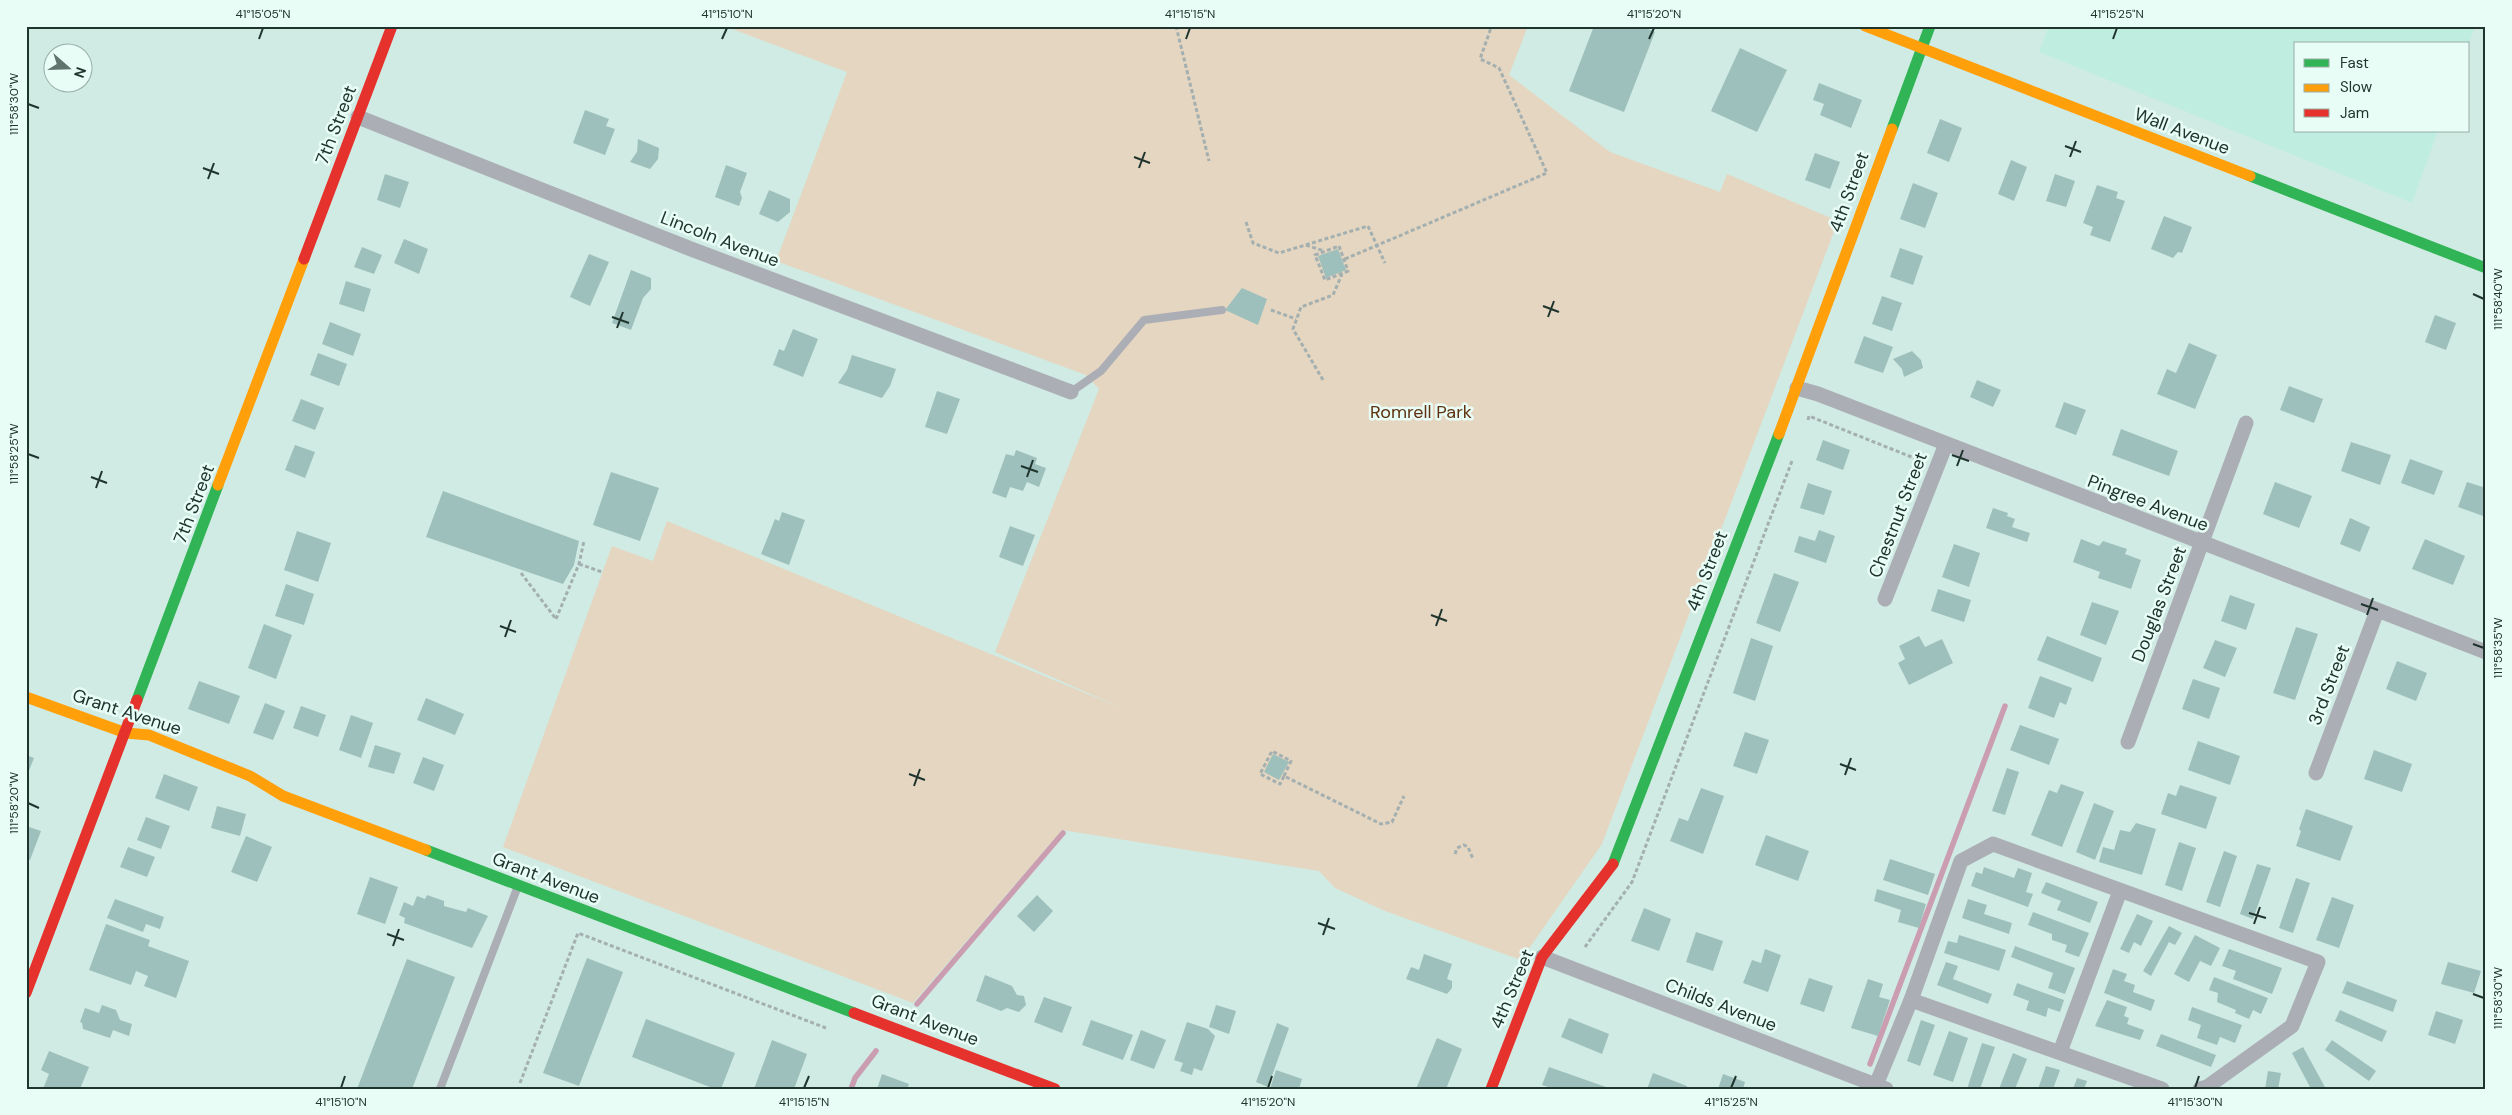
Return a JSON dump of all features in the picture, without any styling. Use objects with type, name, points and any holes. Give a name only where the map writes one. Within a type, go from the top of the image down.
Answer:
[{"type":"street","name":"7th Street","points":[[26,993],[392,26]]},
{"type":"street","name":"Wall Avenue","points":[[1865,26],[2486,268]]},
{"type":"street","name":"4th Street","points":[[1491,1089],[1542,957],[1613,865],[1797,388],[1930,26]]},
{"type":"street","name":"Lincoln Avenue","points":[[358,117],[691,248],[1071,392]]},
{"type":"street","name":"Pingree Avenue","points":[[1797,388],[1818,394],[2202,544],[2486,652]]},
{"type":"street","name":"Douglas Street","points":[[2128,742],[2246,423]]},
{"type":"street","name":"Chestnut Street","points":[[1885,599],[1946,444]]},
{"type":"street","name":"3rd Street","points":[[2316,772],[2377,610]]},
{"type":"street","name":"Grant Avenue","points":[[26,697],[126,733],[150,734],[250,776],[283,796],[1055,1089]]},
{"type":"street","points":[[1881,1087],[1961,861],[1993,844],[2318,962],[2292,1026],[2207,1087],[2200,1089]]},
{"type":"street","points":[[2060,1052],[2120,891]]},
{"type":"street","name":"Childs Avenue","points":[[1542,957],[1881,1087]]},
{"type":"street","points":[[1911,1000],[2162,1089]]},
{"type":"lane","points":[[1071,392],[1101,371],[1144,320],[1222,310]]},
{"type":"lane","points":[[440,1089],[518,886]]},
{"type":"path","points":[[1176,26],[1209,161]]},
{"type":"path","points":[[1345,259],[1547,173],[1499,68],[1480,59],[1491,28]]},
{"type":"path","points":[[1246,222],[1253,243],[1279,253],[1368,226],[1385,263]]},
{"type":"path","points":[[1304,245],[1324,251]]},
{"type":"path","points":[[1339,246],[1345,259],[1348,271],[1325,280],[1315,255],[1339,246]]},
{"type":"path","points":[[1323,380],[1293,329],[1301,306],[1333,295],[1342,274]]},
{"type":"path","points":[[1272,310],[1296,320]]},
{"type":"path","points":[[1806,426],[1809,416],[1919,460]]},
{"type":"path","points":[[1585,946],[1632,882],[1795,453]]},
{"type":"path","points":[[522,573],[556,620],[579,564],[584,541]]},
{"type":"path","points":[[579,564],[602,572]]},
{"type":"path","points":[[1272,751],[1291,761],[1284,776],[1280,784],[1260,774],[1272,751]]},
{"type":"path","points":[[1284,776],[1380,824],[1392,822],[1404,796]]},
{"type":"path","points":[[1455,854],[1457,848],[1464,845],[1468,847],[1473,859]]},
{"type":"path","points":[[520,1083],[578,933],[826,1028]]},
{"type":"shaded area","points":[[2049,26],[2475,26],[2470,42],[2294,42],[2294,132],[2438,132],[2412,203],[2039,52]]},
{"type":"green space","name":"Romrell Park","points":[[724,26],[1528,26],[1509,75],[1610,152],[1720,192],[1727,174],[1838,221],[1602,844],[1521,960],[1385,911],[1335,888],[1319,871],[1062,830],[913,1003],[503,847],[612,546],[653,561],[667,521],[1122,708],[995,652],[1099,389],[1086,375],[776,261],[847,72]]},
{"type":"building","points":[[1594,26],[1641,26],[1655,32],[1624,112],[1569,91]]},
{"type":"building","points":[[1740,48],[1787,70],[1757,132],[1711,111]]},
{"type":"building","points":[[1819,83],[1862,100],[1851,128],[1820,115],[1824,104],[1813,100]]},
{"type":"building","points":[[585,110],[609,119],[606,126],[615,129],[605,155],[573,143]]},
{"type":"building","points":[[1940,119],[1962,128],[1949,162],[1927,153]]},
{"type":"building","points":[[638,139],[659,148],[658,159],[650,169],[630,162],[637,152]]},
{"type":"building","points":[[1815,153],[1840,162],[1830,189],[1805,180]]},
{"type":"building","points":[[2011,160],[2027,167],[2014,201],[1998,194]]},
{"type":"building","points":[[726,165],[747,173],[740,192],[742,198],[739,206],[715,197]]},
{"type":"building","points":[[385,174],[409,182],[400,208],[377,200]]},
{"type":"building","points":[[2055,174],[2075,181],[2066,207],[2046,201]]},
{"type":"building","points":[[1913,183],[1938,193],[1925,228],[1900,219]]},
{"type":"building","points":[[2097,185],[2118,192],[2116,198],[2125,201],[2110,242],[2090,235],[2093,227],[2083,223]]},
{"type":"building","points":[[769,190],[790,199],[790,212],[778,222],[759,214]]},
{"type":"building","points":[[2164,216],[2192,227],[2182,253],[2178,252],[2173,258],[2151,249]]},
{"type":"building","points":[[404,239],[428,249],[419,274],[394,263]]},
{"type":"building","points":[[362,247],[382,255],[374,274],[354,267]]},
{"type":"building","points":[[1900,248],[1923,256],[1913,285],[1890,277]]},
{"type":"building","points":[[1338,249],[1346,270],[1326,278],[1318,256]]},
{"type":"building","points":[[589,254],[609,262],[590,306],[570,297]]},
{"type":"building","points":[[631,270],[651,278],[651,289],[643,298],[631,330],[612,323]]},
{"type":"building","points":[[346,281],[371,289],[364,312],[339,304]]},
{"type":"building","points":[[1242,288],[1267,299],[1258,325],[1225,310]]},
{"type":"building","points":[[1882,296],[1902,303],[1892,331],[1872,324]]},
{"type":"building","points":[[2435,315],[2456,323],[2446,350],[2425,342]]},
{"type":"building","points":[[330,322],[361,334],[353,356],[322,344]]},
{"type":"building","points":[[793,329],[818,339],[803,377],[773,365],[779,349],[784,351]]},
{"type":"building","points":[[1864,336],[1893,347],[1883,373],[1854,363]]},
{"type":"building","points":[[2189,343],[2217,355],[2195,409],[2157,394],[2167,369],[2176,373]]},
{"type":"building","points":[[1912,351],[1921,360],[1923,368],[1904,377],[1902,369],[1893,359]]},
{"type":"building","points":[[318,353],[347,364],[339,386],[310,375]]},
{"type":"building","points":[[852,355],[896,369],[890,386],[882,398],[838,383],[847,370]]},
{"type":"building","points":[[1977,380],[2001,390],[1993,407],[1970,397]]},
{"type":"building","points":[[2289,386],[2323,399],[2314,423],[2280,410]]},
{"type":"building","points":[[937,391],[960,399],[947,434],[925,427]]},
{"type":"building","points":[[301,399],[324,408],[315,430],[292,421]]},
{"type":"building","points":[[2064,402],[2086,410],[2076,435],[2055,427]]},
{"type":"building","points":[[2121,429],[2178,451],[2169,476],[2112,455]]},
{"type":"building","points":[[1823,440],[1850,450],[1843,470],[1816,460]]},
{"type":"building","points":[[2351,442],[2391,455],[2380,485],[2341,471]]},
{"type":"building","points":[[295,445],[315,452],[305,478],[285,470]]},
{"type":"building","points":[[1016,450],[1037,458],[1035,464],[1046,468],[1039,487],[1027,482],[1023,491],[1010,487],[1006,498],[992,493],[1006,454],[1014,456]]},
{"type":"building","points":[[2410,459],[2443,471],[2434,495],[2401,483]]},
{"type":"building","points":[[611,472],[659,488],[640,541],[593,525]]},
{"type":"building","points":[[2275,482],[2312,496],[2299,528],[2263,514]]},
{"type":"building","points":[[2467,482],[2486,488],[2486,517],[2458,507]]},
{"type":"building","points":[[1808,483],[1832,491],[1824,515],[1800,508]]},
{"type":"building","points":[[443,491],[579,541],[574,565],[563,584],[426,537]]},
{"type":"building","points":[[1993,508],[2008,513],[2007,516],[2015,519],[2012,527],[2030,533],[2027,542],[1986,528]]},
{"type":"building","points":[[782,512],[805,520],[789,565],[761,554],[775,519],[779,521]]},
{"type":"building","points":[[2350,518],[2370,527],[2360,552],[2340,544]]},
{"type":"building","points":[[1010,526],[1035,535],[1023,566],[999,557]]},
{"type":"building","points":[[1819,530],[1835,536],[1826,563],[1794,552],[1799,536],[1815,541]]},
{"type":"building","points":[[297,531],[331,543],[318,582],[284,570]]},
{"type":"building","points":[[2081,539],[2099,546],[2103,541],[2127,549],[2125,554],[2141,560],[2131,589],[2098,578],[2100,572],[2073,562]]},
{"type":"building","points":[[2425,539],[2465,556],[2453,585],[2412,569]]},
{"type":"building","points":[[1954,544],[1980,553],[1969,587],[1942,577]]},
{"type":"building","points":[[1774,573],[1799,582],[1780,632],[1756,623]]},
{"type":"building","points":[[286,584],[314,594],[304,625],[275,616]]},
{"type":"building","points":[[1938,589],[1971,600],[1964,622],[1931,611]]},
{"type":"building","points":[[2230,595],[2255,604],[2246,630],[2221,621]]},
{"type":"building","points":[[2092,602],[2119,611],[2106,645],[2080,635]]},
{"type":"building","points":[[264,624],[292,635],[276,679],[248,668]]},
{"type":"building","points":[[2296,627],[2318,634],[2295,700],[2273,693]]},
{"type":"building","points":[[1919,636],[1925,647],[1942,639],[1953,663],[1909,685],[1898,663],[1905,659],[1899,646]]},
{"type":"building","points":[[2047,636],[2102,658],[2093,682],[2037,660]]},
{"type":"building","points":[[1751,638],[1773,646],[1755,701],[1733,693]]},
{"type":"building","points":[[2215,640],[2237,648],[2225,677],[2203,668]]},
{"type":"building","points":[[2397,661],[2427,673],[2416,701],[2386,689]]},
{"type":"building","points":[[2040,676],[2072,688],[2066,705],[2060,702],[2054,718],[2028,708]]},
{"type":"building","points":[[2193,679],[2220,688],[2209,719],[2182,709]]},
{"type":"building","points":[[199,681],[240,696],[229,724],[188,709]]},
{"type":"building","points":[[426,698],[464,714],[455,735],[417,720]]},
{"type":"building","points":[[265,703],[285,711],[273,740],[253,733]]},
{"type":"building","points":[[301,706],[326,715],[318,737],[293,728]]},
{"type":"building","points":[[351,715],[373,723],[361,758],[339,750]]},
{"type":"building","points":[[2020,725],[2059,739],[2049,765],[2010,750]]},
{"type":"building","points":[[1745,732],[1769,740],[1757,774],[1733,766]]},
{"type":"building","points":[[2198,741],[2240,756],[2230,785],[2188,770]]},
{"type":"building","points":[[375,745],[401,753],[394,774],[368,767]]},
{"type":"building","points":[[2374,750],[2412,764],[2402,792],[2364,779]]},
{"type":"building","points":[[1273,754],[1289,762],[1279,780],[1264,772]]},
{"type":"building","points":[[26,755],[34,758],[26,778]]},
{"type":"building","points":[[423,757],[444,765],[434,791],[413,783]]},
{"type":"building","points":[[2007,768],[2019,772],[2005,815],[1992,811]]},
{"type":"building","points":[[164,774],[198,787],[189,811],[155,798]]},
{"type":"building","points":[[2061,784],[2084,792],[2062,847],[2031,835],[2049,790],[2057,793]]},
{"type":"building","points":[[2180,785],[2217,797],[2206,829],[2161,814],[2168,793],[2176,796]]},
{"type":"building","points":[[1701,788],[1724,796],[1703,854],[1670,841],[1679,818],[1688,821]]},
{"type":"building","points":[[2094,803],[2114,811],[2095,860],[2076,852]]},
{"type":"building","points":[[217,806],[246,814],[240,836],[211,828]]},
{"type":"building","points":[[2306,809],[2353,826],[2340,861],[2296,846],[2301,831],[2299,829]]},
{"type":"building","points":[[146,817],[170,826],[161,849],[137,840]]},
{"type":"building","points":[[2136,823],[2156,829],[2142,875],[2099,862],[2103,847],[2114,850],[2120,830],[2130,832]]},
{"type":"building","points":[[26,826],[41,831],[30,860],[26,859]]},
{"type":"building","points":[[1766,835],[1809,851],[1798,881],[1755,865]]},
{"type":"building","points":[[246,836],[272,847],[257,882],[231,872]]},
{"type":"building","points":[[2179,842],[2196,848],[2182,891],[2165,885]]},
{"type":"building","points":[[128,847],[155,857],[147,877],[120,867]]},
{"type":"building","points":[[2224,851],[2237,856],[2220,907],[2206,902]]},
{"type":"building","points":[[1890,859],[1935,874],[1928,895],[1883,880]]},
{"type":"building","points":[[2257,864],[2271,868],[2253,919],[2240,914]]},
{"type":"building","points":[[1984,867],[2014,878],[2018,868],[2032,873],[2026,892],[2033,894],[2028,907],[1971,886],[1976,872],[1982,874]]},
{"type":"building","points":[[370,877],[398,887],[385,924],[357,914]]},
{"type":"building","points":[[2296,878],[2310,883],[2293,933],[2279,928]]},
{"type":"building","points":[[2046,882],[2098,902],[2090,923],[2057,910],[2061,901],[2041,893]]},
{"type":"building","points":[[1877,889],[1926,904],[1919,928],[1898,922],[1901,910],[1874,901]]},
{"type":"building","points":[[427,895],[444,901],[444,906],[466,912],[468,908],[488,916],[472,948],[404,923],[405,918],[399,915],[404,902],[413,906],[417,896],[425,899]]},
{"type":"building","points":[[1037,895],[1053,911],[1034,932],[1017,916]]},
{"type":"building","points":[[2332,897],[2354,905],[2339,948],[2316,940]]},
{"type":"building","points":[[115,899],[164,917],[160,929],[146,924],[143,932],[107,918]]},
{"type":"building","points":[[1968,899],[1987,905],[1984,914],[2012,923],[2009,934],[1962,918]]},
{"type":"building","points":[[1644,908],[1671,919],[1659,951],[1631,941]]},
{"type":"building","points":[[2033,912],[2089,933],[2079,957],[2065,952],[2067,945],[2052,940],[2052,934],[2028,925]]},
{"type":"building","points":[[2137,914],[2153,921],[2141,946],[2134,942],[2129,953],[2120,949]]},
{"type":"building","points":[[106,924],[150,940],[148,946],[189,961],[176,998],[144,986],[148,976],[136,971],[131,985],[89,970]]},
{"type":"building","points":[[2169,926],[2182,933],[2175,945],[2169,942],[2151,976],[2143,971]]},
{"type":"building","points":[[1696,932],[1723,941],[1713,971],[1686,962]]},
{"type":"building","points":[[1959,935],[2006,950],[1999,971],[1944,953],[1948,941],[1957,943]]},
{"type":"building","points":[[2195,935],[2220,948],[2211,966],[2200,961],[2189,982],[2174,974]]},
{"type":"building","points":[[2015,946],[2075,968],[2065,994],[2048,988],[2053,973],[2011,957]]},
{"type":"building","points":[[1765,949],[1781,955],[1768,992],[1743,983],[1752,960],[1761,963]]},
{"type":"building","points":[[2229,949],[2282,968],[2272,994],[2233,979],[2236,971],[2222,966]]},
{"type":"building","points":[[1424,954],[1452,964],[1447,979],[1452,981],[1452,988],[1447,994],[1406,979],[1411,967],[1419,970]]},
{"type":"building","points":[[587,958],[623,972],[579,1086],[543,1073]]},
{"type":"building","points":[[407,959],[455,977],[444,1006],[412,1089],[357,1089]]},
{"type":"building","points":[[1946,962],[1958,966],[1953,979],[1992,994],[1988,1004],[1937,985]]},
{"type":"building","points":[[2448,962],[2481,971],[2474,993],[2441,984]]},
{"type":"building","points":[[2113,969],[2127,974],[2124,981],[2135,985],[2133,992],[2155,1000],[2151,1011],[2104,993]]},
{"type":"building","points":[[985,975],[1012,986],[1017,995],[1024,996],[1026,1005],[1019,1012],[1007,1008],[1001,1011],[976,1001]]},
{"type":"building","points":[[2214,977],[2268,998],[2261,1014],[2253,1010],[2249,1019],[2235,1013],[2236,1010],[2217,1002],[2218,993],[2209,990]]},
{"type":"building","points":[[1809,978],[1833,986],[1824,1012],[1800,1004]]},
{"type":"building","points":[[1868,979],[1883,984],[1879,997],[1890,1000],[1878,1036],[1851,1028]]},
{"type":"building","points":[[2347,981],[2397,1000],[2393,1012],[2342,993]]},
{"type":"building","points":[[2017,983],[2064,1000],[2060,1012],[2048,1008],[2046,1017],[2026,1010],[2029,1001],[2013,995]]},
{"type":"building","points":[[1044,997],[1072,1007],[1062,1033],[1034,1022]]},
{"type":"building","points":[[2107,1000],[2127,1007],[2124,1016],[2129,1018],[2127,1024],[2144,1030],[2140,1040],[2095,1026]]},
{"type":"building","points":[[102,1005],[116,1010],[120,1020],[132,1024],[129,1036],[113,1030],[110,1038],[83,1029],[80,1022],[85,1008],[99,1013]]},
{"type":"building","points":[[1216,1005],[1236,1011],[1229,1034],[1209,1027]]},
{"type":"building","points":[[2192,1007],[2242,1025],[2235,1043],[2220,1037],[2217,1045],[2197,1038],[2201,1025],[2188,1020]]},
{"type":"building","points":[[2340,1010],[2387,1031],[2382,1042],[2335,1021]]},
{"type":"building","points":[[2436,1011],[2463,1020],[2455,1044],[2428,1035]]},
{"type":"building","points":[[1569,1018],[1609,1034],[1602,1054],[1561,1037]]},
{"type":"building","points":[[646,1019],[735,1053],[721,1089],[715,1089],[632,1057]]},
{"type":"building","points":[[1091,1020],[1133,1035],[1123,1060],[1082,1045]]},
{"type":"building","points":[[1921,1020],[1935,1025],[1920,1066],[1907,1061]]},
{"type":"building","points":[[1187,1022],[1208,1029],[1215,1036],[1202,1071],[1194,1068],[1192,1075],[1180,1071],[1183,1063],[1174,1060]]},
{"type":"building","points":[[1277,1023],[1289,1028],[1268,1087],[1256,1082]]},
{"type":"building","points":[[1141,1030],[1166,1040],[1154,1069],[1130,1060]]},
{"type":"building","points":[[1949,1031],[1968,1038],[1953,1082],[1933,1075]]},
{"type":"building","points":[[2161,1034],[2216,1055],[2211,1067],[2156,1046]]},
{"type":"building","points":[[1437,1038],[1462,1049],[1446,1089],[1416,1089]]},
{"type":"building","points":[[772,1040],[807,1054],[794,1089],[754,1089]]},
{"type":"building","points":[[2332,1040],[2376,1071],[2369,1081],[2325,1050]]},
{"type":"building","points":[[1982,1043],[1995,1047],[1980,1089],[1967,1089]]},
{"type":"building","points":[[2303,1047],[2326,1089],[2311,1089],[2292,1053]]},
{"type":"building","points":[[49,1051],[89,1067],[80,1089],[43,1089],[49,1074],[41,1070]]},
{"type":"building","points":[[2013,1053],[2027,1059],[2015,1089],[1999,1089]]},
{"type":"building","points":[[2046,1066],[2060,1070],[2053,1089],[2038,1089]]},
{"type":"building","points":[[1549,1067],[1606,1087],[1605,1089],[1554,1089],[1542,1085]]},
{"type":"building","points":[[1276,1070],[1302,1079],[1299,1089],[1270,1089]]},
{"type":"building","points":[[2268,1071],[2281,1073],[2278,1089],[2265,1089]]},
{"type":"building","points":[[1653,1073],[1687,1086],[1686,1089],[1647,1089]]},
{"type":"building","points":[[882,1074],[909,1084],[907,1089],[877,1089]]},
{"type":"building","points":[[1723,1074],[1745,1082],[1743,1089],[1718,1089]]},
{"type":"building","points":[[2077,1078],[2087,1081],[2084,1089],[2073,1089]]},
{"type":"waterway","points":[[1870,1064],[2005,706]]},
{"type":"waterway","points":[[917,1004],[1063,833]]},
{"type":"waterway","points":[[851,1089],[855,1078],[876,1051]]},
{"type":"traffic: fast","points":[[1892,129],[1930,26]]},
{"type":"traffic: fast","points":[[2250,176],[2486,268]]},
{"type":"traffic: fast","points":[[1613,864],[1779,434]]},
{"type":"traffic: fast","points":[[137,700],[218,485]]},
{"type":"traffic: fast","points":[[426,850],[854,1013]]},
{"type":"traffic: slow","points":[[1865,26],[2250,176]]},
{"type":"traffic: slow","points":[[1779,434],[1892,129]]},
{"type":"traffic: slow","points":[[218,485],[304,259]]},
{"type":"traffic: slow","points":[[26,697],[126,733],[149,735],[250,776],[283,796],[426,850]]},
{"type":"traffic: jam","points":[[304,259],[392,26]]},
{"type":"traffic: jam","points":[[26,993],[137,700]]},
{"type":"traffic: jam","points":[[1491,1089],[1542,957],[1613,864]]},
{"type":"traffic: jam","points":[[854,1013],[1055,1089]]}]
